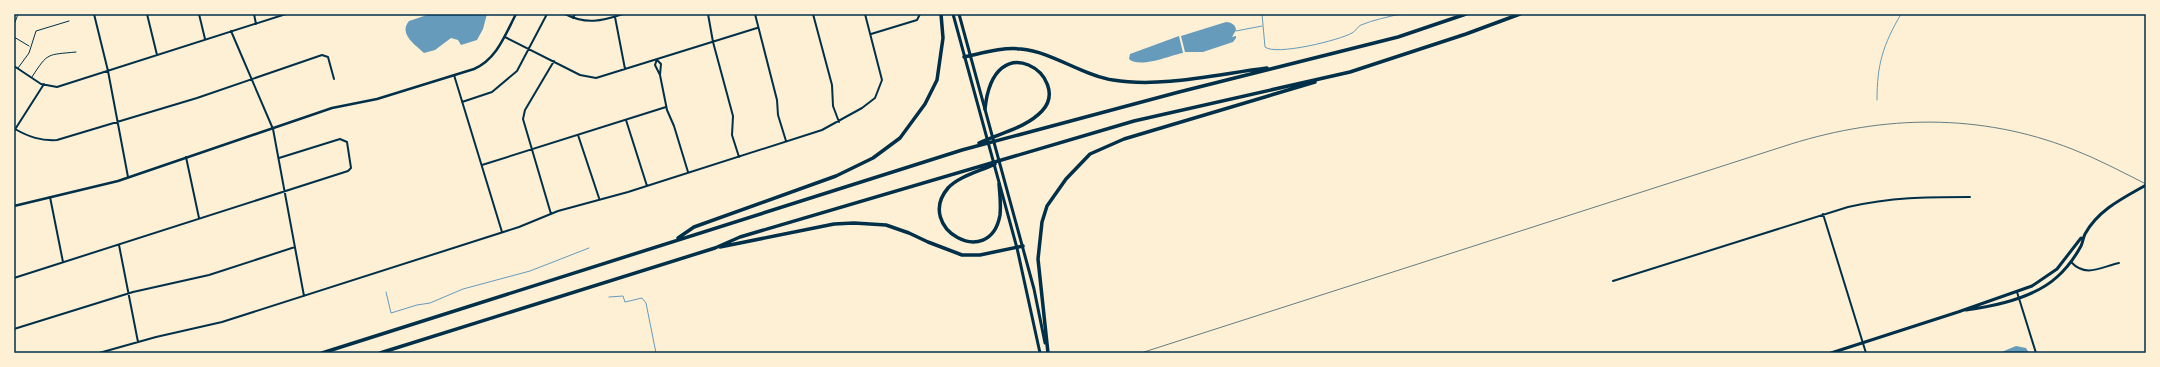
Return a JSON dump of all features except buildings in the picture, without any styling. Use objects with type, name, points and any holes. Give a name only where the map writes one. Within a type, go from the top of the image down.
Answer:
[{"type":"highway","points":[[676,240],[694,227],[836,176],[867,161],[900,138],[925,104],[938,80],[943,38],[941,14]]},
{"type":"highway","points":[[322,353],[971,147],[1398,37],[1466,14]]},
{"type":"highway","points":[[1048,353],[1038,259],[1042,222],[1047,206],[1066,179],[1090,154],[1124,139],[1350,72],[1466,34],[1520,14]]},
{"type":"highway","points":[[964,57],[1000,49],[1022,49],[1111,80],[1135,83],[1174,80],[1284,66]]},
{"type":"highway","points":[[971,147],[1031,120],[1043,110],[1048,101],[1049,89],[1046,79],[1030,65],[1016,62],[1004,66],[992,78],[985,110]]},
{"type":"highway","points":[[715,248],[740,237],[1134,121],[1350,72]]},
{"type":"highway","points":[[999,183],[1000,215],[990,236],[979,242],[964,241],[951,235],[941,220],[940,201],[949,188],[958,181],[1008,158]]},
{"type":"highway","points":[[380,353],[715,248],[834,224],[854,223],[886,225],[909,232],[928,242],[962,255],[980,256],[1023,246]]},
{"type":"main road","points":[[952,14],[1018,248],[1040,353]]},
{"type":"main road","points":[[959,14],[1023,246],[1048,353]]},
{"type":"main road","points":[[1831,353],[1958,312],[2036,284],[2053,272],[2110,206],[2146,185]]},
{"type":"main road","points":[[1958,312],[1987,307],[2045,286],[2057,278],[2070,262],[2082,244],[2082,237]]},
{"type":"street","points":[[94,14],[108,70],[128,177]]},
{"type":"street","points":[[146,14],[157,55]]},
{"type":"street","points":[[199,14],[205,39]]},
{"type":"street","points":[[254,14],[256,24]]},
{"type":"street","points":[[14,66],[31,78],[44,84],[57,87],[286,14]]},
{"type":"street","points":[[14,206],[128,177],[332,108],[377,99],[454,75],[485,63],[496,52],[516,14]]},
{"type":"street","points":[[462,102],[500,87],[519,69],[547,14]]},
{"type":"street","points":[[565,14],[573,18],[590,22],[623,14]]},
{"type":"street","points":[[573,18],[575,14]]},
{"type":"street","points":[[708,14],[713,42],[733,116],[732,135],[739,157]]},
{"type":"street","points":[[755,14],[757,28],[786,141]]},
{"type":"street","points":[[813,14],[832,85],[833,106],[839,122]]},
{"type":"street","points":[[99,353],[222,322],[502,232],[599,198],[647,186],[822,130],[839,122],[872,101],[880,88],[881,75],[865,14]]},
{"type":"street","points":[[871,34],[915,20],[920,14]]},
{"type":"street","points":[[615,17],[625,69]]},
{"type":"street","points":[[504,37],[590,78],[625,69],[757,28]]},
{"type":"street","points":[[231,31],[273,129],[304,296]]},
{"type":"street","points":[[44,84],[14,130],[31,138],[52,140],[197,98],[325,55],[330,60],[334,79]]},
{"type":"street","points":[[656,59],[660,64],[660,75],[666,107],[688,173]]},
{"type":"street","points":[[656,59],[655,65],[660,75]]},
{"type":"street","points":[[551,214],[523,123],[524,114],[554,61]]},
{"type":"street","points":[[454,75],[502,232]]},
{"type":"street","points":[[482,165],[666,107]]},
{"type":"street","points":[[626,120],[647,186]]},
{"type":"street","points":[[578,135],[599,198]]},
{"type":"street","points":[[14,278],[348,171],[351,166],[347,142],[340,140],[279,158]]},
{"type":"street","points":[[186,157],[199,218]]},
{"type":"street","points":[[1613,281],[1824,214],[1885,199],[1918,196],[1970,197]]},
{"type":"street","points":[[50,197],[63,262]]},
{"type":"street","points":[[1824,214],[1864,342],[1866,353]]},
{"type":"street","points":[[119,245],[138,342]]},
{"type":"street","points":[[14,328],[128,294],[209,275],[295,248]]},
{"type":"street","points":[[2070,262],[2079,269],[2089,272],[2119,263]]},
{"type":"street","points":[[2016,291],[2036,353]]},
{"type":"lane","points":[[14,25],[18,14]]},
{"type":"lane","points":[[18,68],[29,53],[36,31],[69,21]]},
{"type":"lane","points":[[14,37],[30,46]]},
{"type":"lane","points":[[31,78],[44,58],[49,54],[76,52]]},
{"type":"water","points":[[430,14],[487,14],[483,29],[477,40],[461,45],[458,40],[451,38],[435,50],[424,53],[409,39],[406,26],[409,21]]},
{"type":"water","points":[[1226,22],[1233,24],[1236,28],[1232,37],[1236,36],[1236,38],[1233,42],[1203,52],[1185,52],[1181,36]]},
{"type":"water","points":[[1179,36],[1183,53],[1140,63],[1129,59],[1130,54]]},
{"type":"water","points":[[2016,346],[2026,348],[2029,353],[1999,353]]},
{"type":"waterway","points":[[1262,14],[1265,47],[1282,50],[1322,43],[1345,36],[1355,31],[1361,25],[1400,14]]},
{"type":"waterway","points":[[1877,100],[1878,76],[1882,55],[1885,45],[1901,14]]},
{"type":"waterway","points":[[1236,31],[1262,26]]},
{"type":"waterway","points":[[386,292],[391,313],[417,305],[430,303],[463,289],[530,271],[589,248]]},
{"type":"waterway","points":[[609,297],[623,296],[625,302],[642,298],[646,303],[656,353]]},
{"type":"railway","points":[[1141,353],[1791,144],[1826,134],[1861,127],[1897,123],[1932,122],[1967,124],[2002,129],[2037,137],[2072,149],[2101,161],[2146,184]]}]
